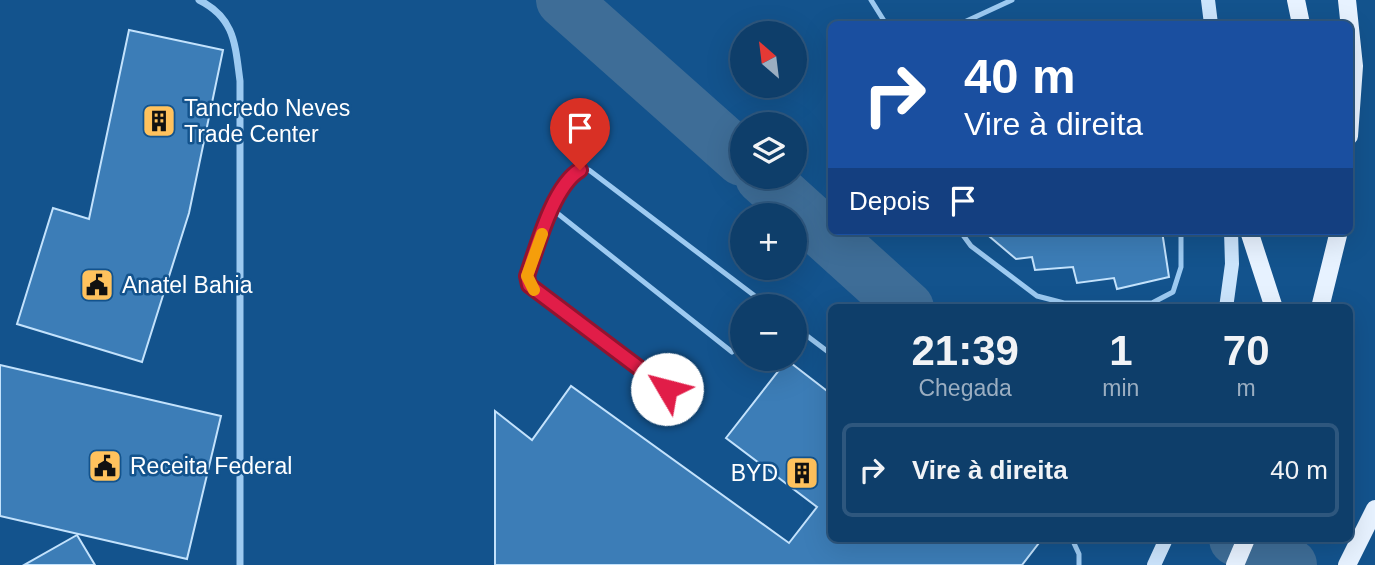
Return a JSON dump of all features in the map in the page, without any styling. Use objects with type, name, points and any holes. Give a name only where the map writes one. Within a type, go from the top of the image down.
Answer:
[{"type":"main road","points":[[1296,0],[1300,21]]},
{"type":"main road","points":[[1348,0],[1350,21]]},
{"type":"main road","points":[[1353,55],[1353,80]]},
{"type":"main road","points":[[1251,235],[1273,304]]},
{"type":"main road","points":[[1321,304],[1338,235]]},
{"type":"main road","points":[[1347,565],[1375,509]]},
{"type":"main road","points":[[1235,565],[1245,542]]},
{"type":"street","points":[[199,0],[214,8],[228,23],[240,81],[240,565]]},
{"type":"street","points":[[1208,0],[1211,21]]},
{"type":"street","points":[[1227,304],[1232,264],[1231,235]]},
{"type":"street","points":[[1154,565],[1165,542]]},
{"type":"lane","points":[[871,0],[884,21]]},
{"type":"lane","points":[[966,21],[1012,0]]},
{"type":"lane","points":[[690,405],[529,285],[527,276],[552,209],[573,174],[589,170],[752,294]]},
{"type":"lane","points":[[552,209],[730,350]]},
{"type":"lane","points":[[963,235],[971,246],[1037,296],[1064,303],[1152,303],[1173,292],[1181,267],[1181,235]]},
{"type":"lane","points":[[807,336],[828,352]]},
{"type":"lane","points":[[1074,542],[1080,554],[1079,565]]},
{"type":"building","points":[[129,30],[223,50],[189,213],[142,362],[17,324],[53,208],[89,219]]},
{"type":"building","points":[[988,235],[1163,235],[1169,277],[1117,289],[1114,278],[1077,283],[1073,267],[1035,270],[1032,257],[1016,259]]},
{"type":"building","name":"Receita Federal","points":[[0,365],[221,416],[187,559],[0,516]]},
{"type":"building","points":[[778,371],[801,371],[828,392],[828,542],[1040,542],[1022,565],[495,565],[495,411],[532,440],[571,386],[789,543],[817,507],[726,438]]},
{"type":"building","points":[[77,535],[95,565],[24,565]]},
{"type":"waterway","points":[[563,0],[730,148]]},
{"type":"waterway","points":[[775,189],[903,304]]},
{"type":"waterway","points":[[1242,542],[1290,565]]},
{"type":"slow traffic","points":[[534,290],[529,285],[527,276],[542,234]]},
{"type":"place","name":"Tancredo Neves Trade Center","points":[[159,121]]},
{"type":"place","name":"Anatel Bahia","points":[[97,285]]},
{"type":"place","name":"Receita Federal","points":[[105,466]]},
{"type":"place","name":"BYD","points":[[802,473]]},
{"type":"route","points":[[580,170],[573,174],[552,209],[527,276],[529,285],[667,389]]}]
